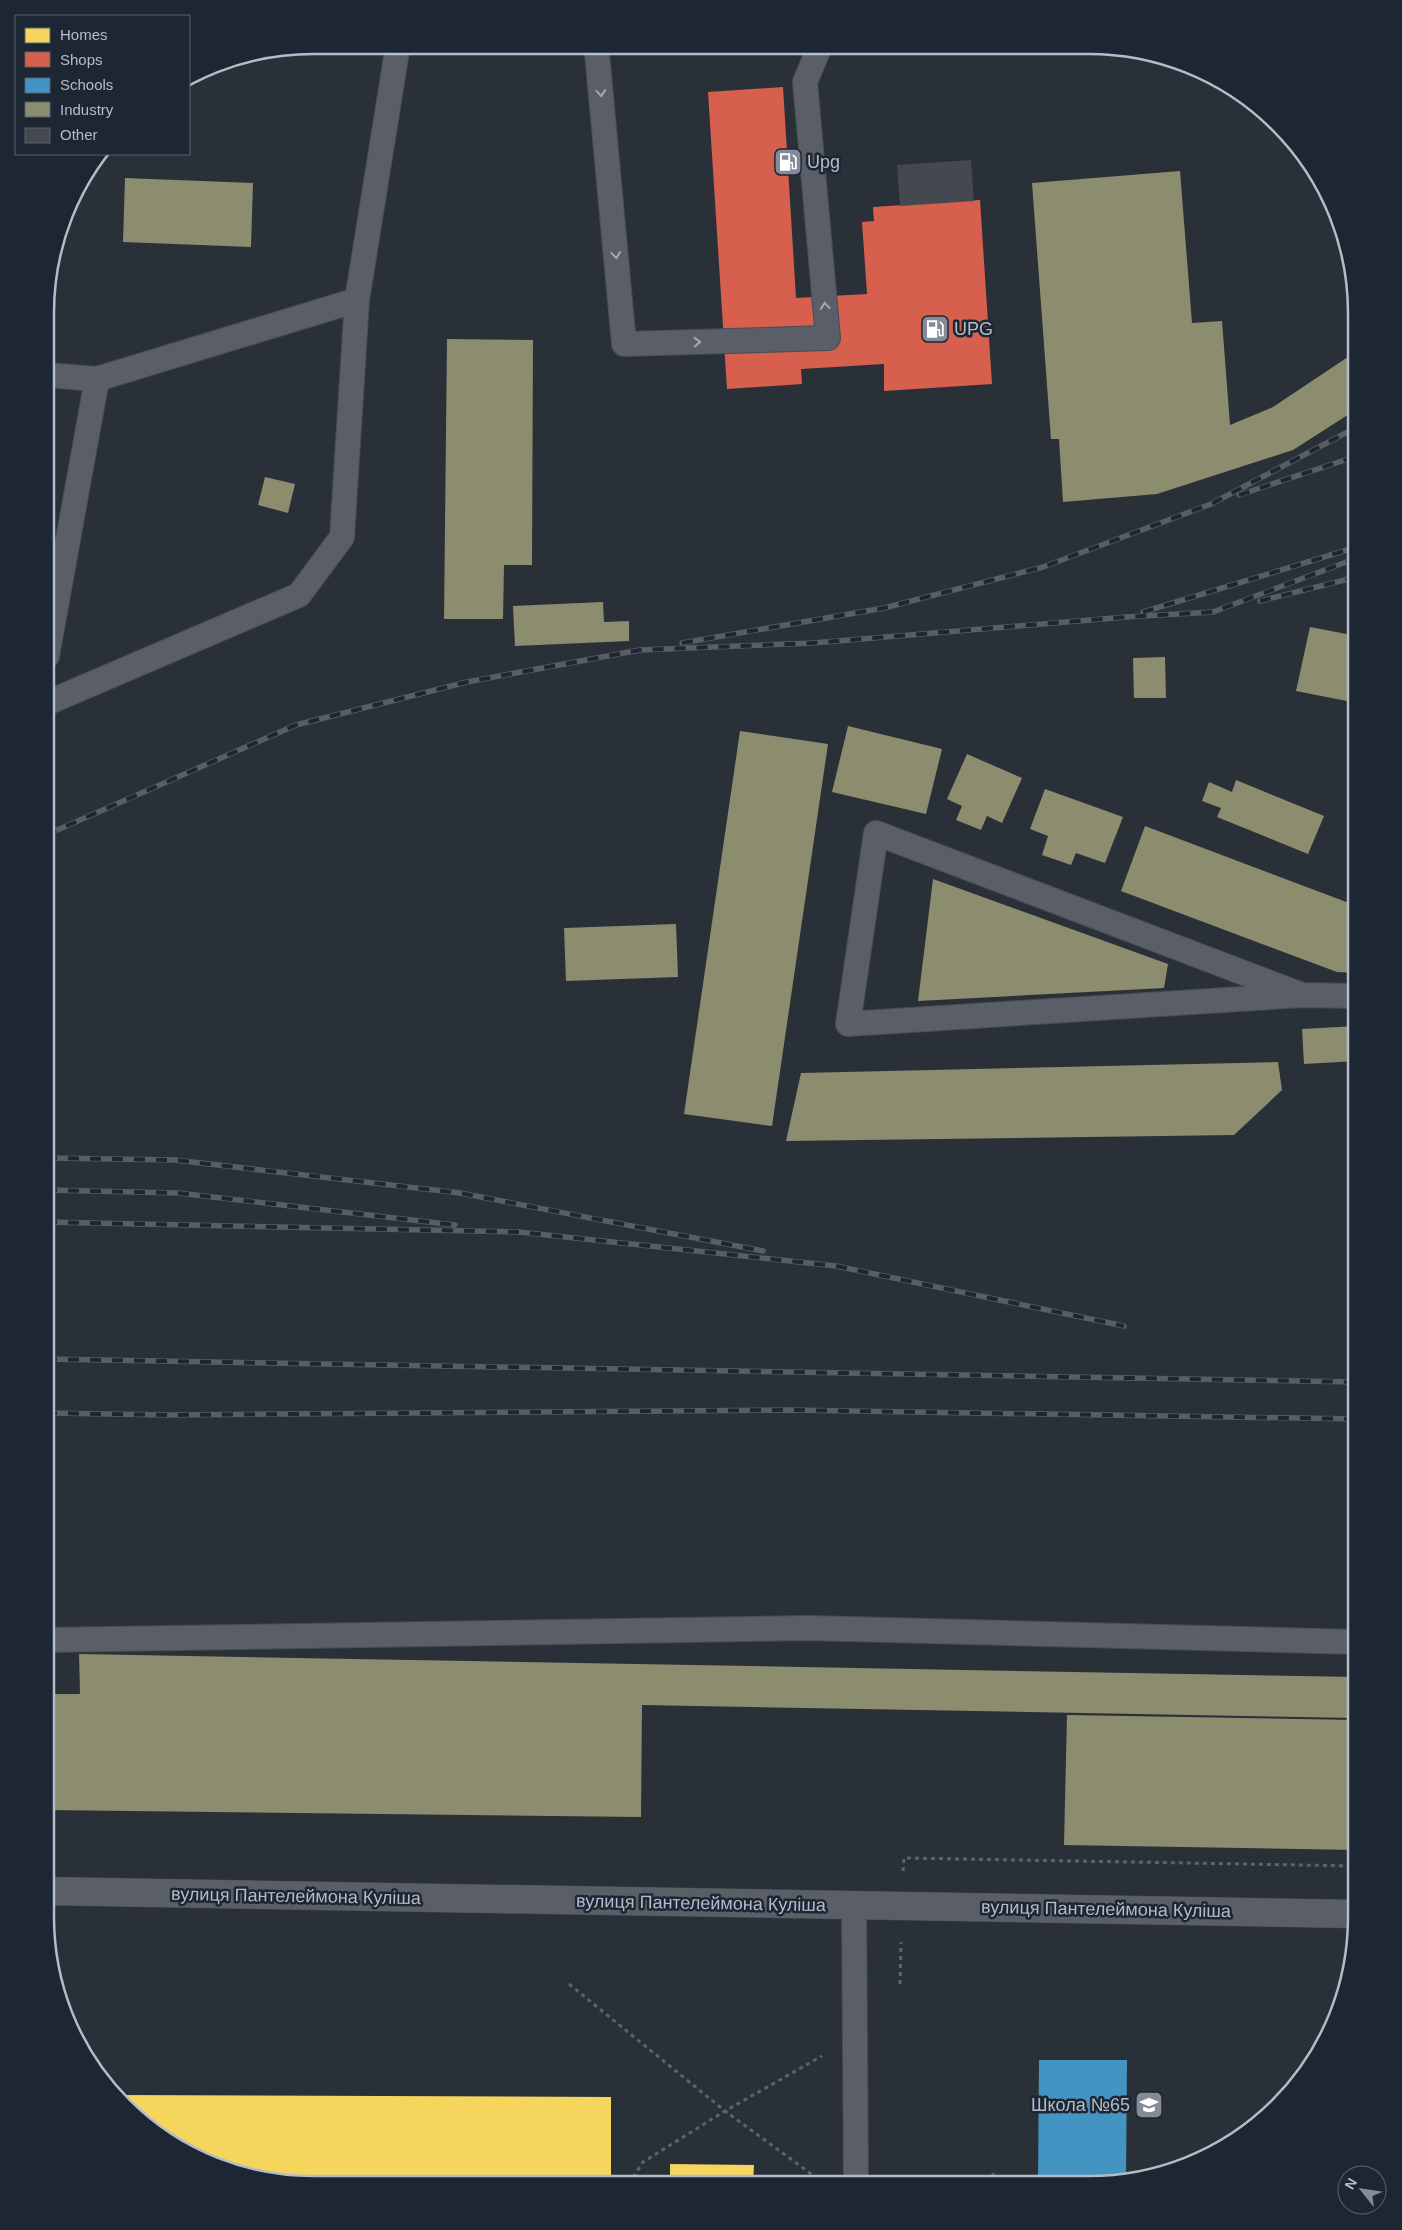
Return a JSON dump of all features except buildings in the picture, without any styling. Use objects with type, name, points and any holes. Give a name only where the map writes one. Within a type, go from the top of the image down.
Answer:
[{"type":"street","name":"вулиця Пантелеймона Куліша","points":[[54,1891],[1348,1914]]},
{"type":"lane","points":[[54,701],[299,595],[342,537],[357,300],[397,54]]},
{"type":"lane","points":[[597,54],[624,344],[828,338],[805,82],[817,54]]},
{"type":"lane","points":[[54,376],[97,379],[357,300]]},
{"type":"lane","points":[[54,617],[97,379]]},
{"type":"lane","points":[[1302,995],[876,833],[848,1024],[1302,995],[1348,996]]},
{"type":"lane","points":[[54,1640],[808,1628],[1348,1642]]},
{"type":"lane","points":[[854,1905],[856,2176]]},
{"type":"path","points":[[569,1984],[725,2111],[815,2176]]},
{"type":"path","points":[[634,2176],[643,2162],[725,2111],[855,2037]]},
{"type":"railway","points":[[682,643],[884,608],[1043,567],[1211,504],[1348,432]]},
{"type":"railway","points":[[1239,495],[1348,459]]},
{"type":"railway","points":[[1143,612],[1348,550]]},
{"type":"railway","points":[[54,831],[296,725],[467,682],[640,650],[813,643],[1126,617],[1213,612],[1348,561]]},
{"type":"railway","points":[[1260,601],[1348,579]]},
{"type":"railway","points":[[54,1158],[175,1160],[460,1193],[763,1251]]},
{"type":"railway","points":[[54,1190],[178,1193],[455,1225]]},
{"type":"railway","points":[[54,1222],[519,1232],[836,1266],[1124,1326]]},
{"type":"railway","points":[[54,1359],[1348,1382]]},
{"type":"railway","points":[[54,1413],[169,1415],[788,1410],[1348,1419]]},
{"type":"place","name":"Upg","points":[[788,162]]},
{"type":"place","name":"UPG","points":[[935,329]]},
{"type":"place","name":"Школа №65","points":[[1149,2105]]}]
